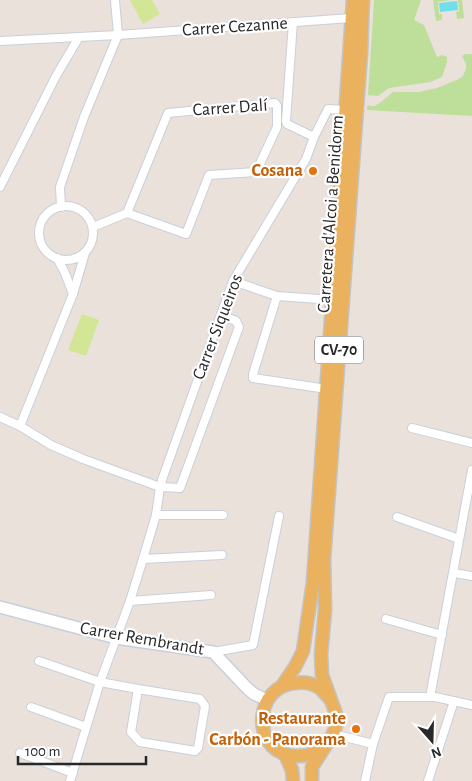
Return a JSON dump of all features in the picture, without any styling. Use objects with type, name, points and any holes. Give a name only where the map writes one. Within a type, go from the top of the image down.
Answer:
[{"type":"main road","name":"Carretera d'Alcoi a Benidorm","points":[[282,686],[303,651],[313,582],[353,0]]},
{"type":"main road","name":"Carretera d'Alcoi a Benidorm","points":[[331,699],[322,675],[321,654],[325,610],[324,559],[363,0]]},
{"type":"main road","points":[[282,686],[290,683],[304,682],[318,687],[331,699]]},
{"type":"main road","name":"CV-70","points":[[267,700],[282,686]]},
{"type":"main road","name":"CV-70","points":[[312,781],[312,767],[336,726],[336,714],[331,699]]},
{"type":"main road","points":[[267,700],[262,711],[262,723],[265,736],[272,746],[285,754],[298,757],[318,752],[330,739]]},
{"type":"main road","points":[[285,754],[292,770],[293,781]]},
{"type":"street","points":[[61,207],[60,187],[84,117],[118,35],[115,0]]},
{"type":"street","name":"Carrer Cezanne","points":[[0,41],[118,35],[351,18]]},
{"type":"street","points":[[293,22],[286,121],[287,124],[314,137]]},
{"type":"street","points":[[0,187],[56,76],[80,37]]},
{"type":"street","name":"Carrer Dalí","points":[[275,103],[277,106],[277,127],[256,172],[209,175],[186,234],[128,213],[168,113],[275,103]]},
{"type":"street","name":"Carrer Siqueiros","points":[[71,777],[100,682],[130,601],[156,515],[160,487],[233,281],[306,159],[314,137],[328,109],[345,110]]},
{"type":"street","points":[[20,426],[73,294],[85,253],[93,236],[93,227],[86,215],[79,210],[61,207],[48,213],[42,221],[40,228],[40,237],[44,249],[51,255],[65,260],[74,259],[85,253]]},
{"type":"street","points":[[93,227],[128,213]]},
{"type":"street","points":[[57,258],[73,294]]},
{"type":"street","points":[[233,281],[276,296],[332,300]]},
{"type":"street","points":[[276,296],[253,374],[254,378],[327,389]]},
{"type":"street","points":[[0,417],[20,426],[51,445],[83,459],[160,487],[180,488],[239,326],[236,321],[221,315]]},
{"type":"street","points":[[412,428],[472,443]]},
{"type":"street","points":[[430,697],[472,470]]},
{"type":"street","points":[[156,515],[222,515]]},
{"type":"street","points":[[213,652],[253,645],[279,516]]},
{"type":"street","points":[[397,517],[460,540]]},
{"type":"street","points":[[143,558],[222,556]]},
{"type":"street","points":[[454,573],[472,576]]},
{"type":"street","points":[[130,601],[211,595]]},
{"type":"street","name":"Carrer Rembrandt","points":[[0,607],[116,638],[213,652],[247,688],[254,694],[267,700]]},
{"type":"street","points":[[386,619],[442,635]]},
{"type":"street","points":[[39,661],[100,682],[200,700],[204,706],[198,748],[195,751],[140,742],[134,737],[131,732],[138,689]]},
{"type":"street","points":[[365,781],[373,744],[390,697],[435,697],[472,705]]},
{"type":"street","points":[[428,781],[454,701]]},
{"type":"street","points":[[32,707],[86,727]]},
{"type":"street","points":[[330,739],[373,744]]},
{"type":"street","points":[[20,753],[71,777]]},
{"type":"green space","points":[[130,0],[152,0],[160,14],[143,24]]},
{"type":"green space","points":[[374,0],[421,0],[414,20],[424,25],[437,57],[442,55],[447,57],[442,77],[430,82],[389,88],[378,96],[368,95]]},
{"type":"green space","points":[[433,0],[451,0],[438,2],[439,14],[442,14],[442,20],[436,21]]},
{"type":"green space","points":[[458,0],[462,0],[464,18],[457,19],[456,12],[459,11]]},
{"type":"green space","points":[[472,54],[472,116],[367,110],[369,105],[375,106],[393,92],[419,92],[437,88],[459,79],[463,76],[466,69],[462,56]]},
{"type":"green space","points":[[82,314],[99,320],[86,356],[68,350]]},
{"type":"water","points":[[457,1],[458,10],[440,12],[439,3]]},
{"type":"place","name":"Cosana","points":[[313,171]]},
{"type":"place","name":"Restaurante Carbón - Panorama","points":[[356,729]]}]
